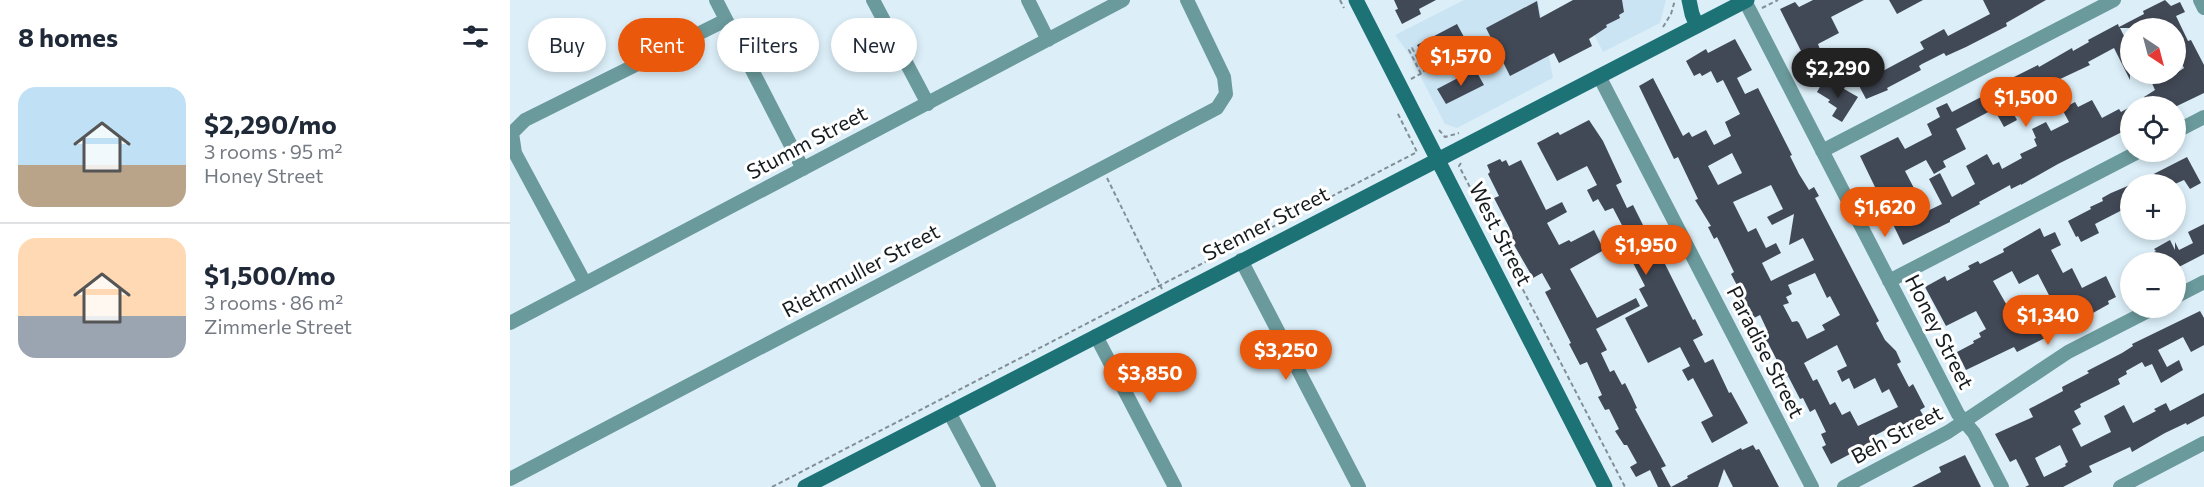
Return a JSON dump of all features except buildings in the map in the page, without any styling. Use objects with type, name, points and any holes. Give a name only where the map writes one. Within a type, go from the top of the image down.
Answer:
[{"type":"main road","name":"West Street","points":[[1356,0],[1605,487]]},
{"type":"main road","points":[[1689,0],[1697,26]]},
{"type":"main road","name":"Stenner Street","points":[[805,487],[1746,1]]},
{"type":"street","points":[[716,0],[725,18]]},
{"type":"street","points":[[873,0],[928,104]]},
{"type":"street","points":[[1028,0],[1048,39]]},
{"type":"street","name":"Stumm Street","points":[[510,323],[1123,0]]},
{"type":"street","name":"Riethmuller Street","points":[[510,479],[1216,108],[1226,94],[1224,78],[1187,0]]},
{"type":"street","points":[[1822,151],[2114,0]]},
{"type":"street","points":[[2200,0],[2204,8]]},
{"type":"street","name":"Honey Street","points":[[1746,1],[1958,414],[1974,433],[2002,487]]},
{"type":"street","points":[[585,283],[515,153],[512,133],[525,120],[717,24]]},
{"type":"street","points":[[753,72],[803,169]]},
{"type":"street","name":"Paradise Street","points":[[1599,76],[1812,487]]},
{"type":"street","points":[[2186,126],[2204,117]]},
{"type":"street","points":[[1889,280],[2120,161]]},
{"type":"street","points":[[1241,260],[1359,487]]},
{"type":"street","points":[[2186,291],[2204,282]]},
{"type":"street","name":"Beh Street","points":[[1844,487],[1964,422],[2068,352],[2134,318]]},
{"type":"street","points":[[1096,336],[1174,487]]},
{"type":"street","points":[[949,412],[989,487]]},
{"type":"street","points":[[2120,487],[2204,443]]},
{"type":"path","points":[[1659,32],[1667,24],[1675,0]]},
{"type":"path","points":[[1411,79],[1421,74],[1424,70],[1412,48],[1409,50],[1421,74]]},
{"type":"path","points":[[772,487],[1417,152]]},
{"type":"path","points":[[1459,166],[1625,487]]},
{"type":"path","points":[[1102,168],[1168,299]]},
{"type":"shaded area","points":[[1464,0],[1538,0],[1553,78],[1457,128],[1445,124],[1409,54],[1395,35]]},
{"type":"shaded area","points":[[1576,0],[1666,0],[1660,23],[1603,52]]}]
